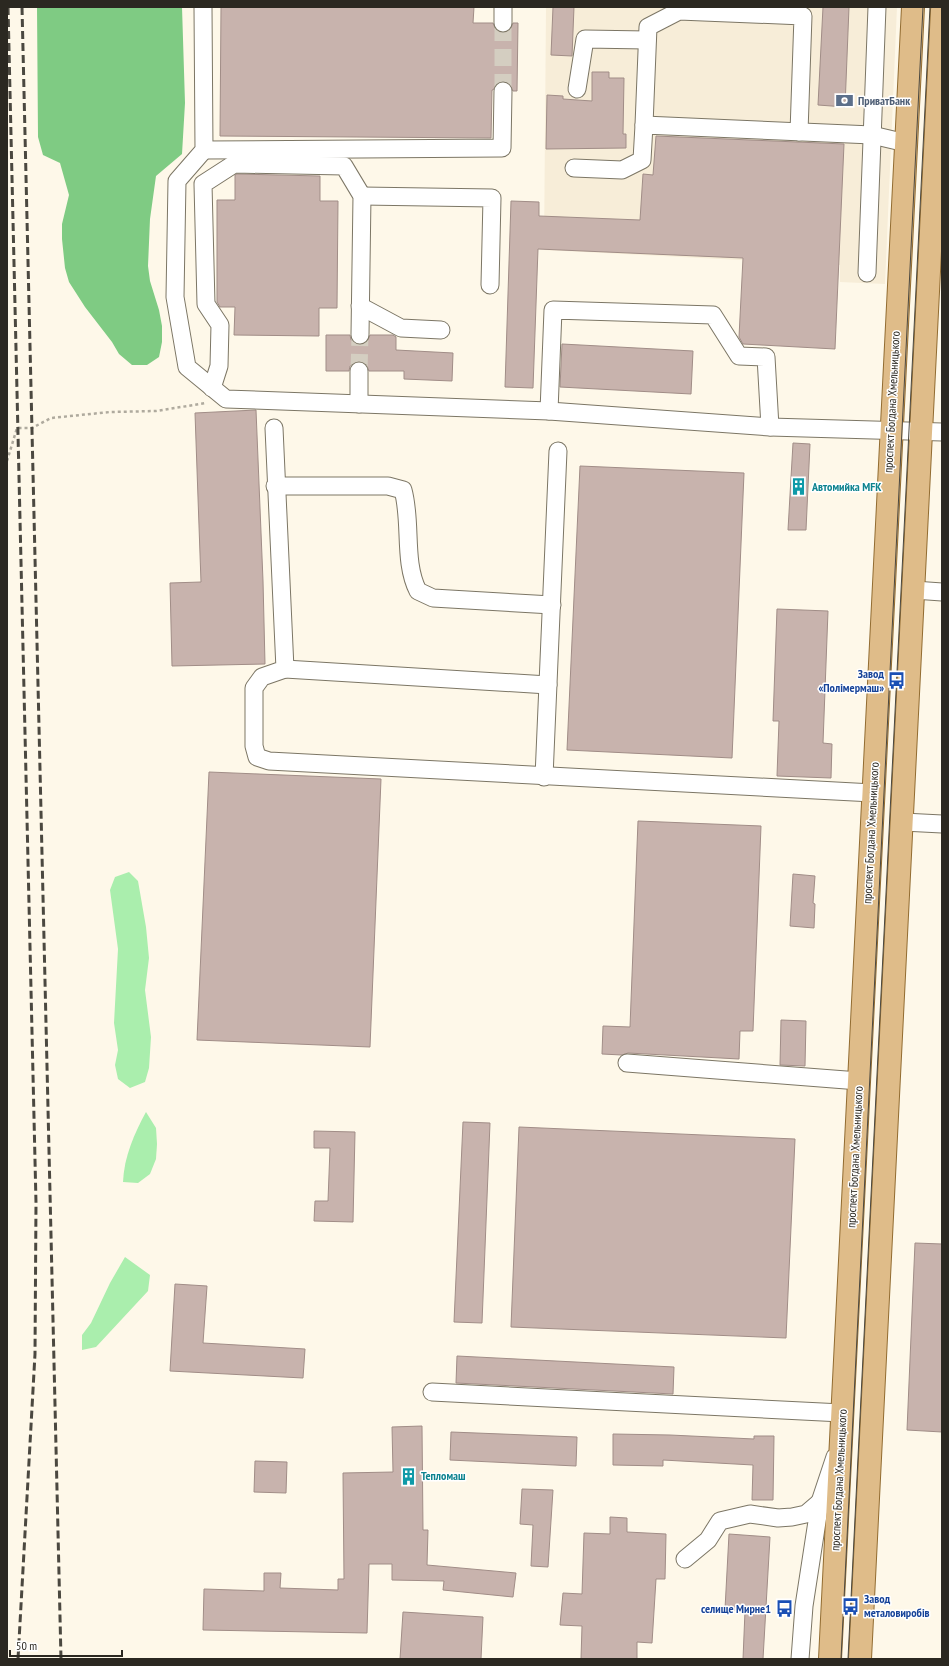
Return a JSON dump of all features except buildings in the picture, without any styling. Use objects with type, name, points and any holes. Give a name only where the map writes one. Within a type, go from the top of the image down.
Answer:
[{"type":"main road","name":"проспект Богдана Хмельницького","points":[[830,1659],[913,7]]},
{"type":"main road","points":[[860,1659],[914,590],[932,432],[942,10]]},
{"type":"lane","points":[[203,7],[204,150],[177,181],[175,296],[188,367],[226,399],[549,411],[770,426],[891,432],[932,432]]},
{"type":"lane","points":[[867,272],[877,7]]},
{"type":"lane","points":[[574,168],[622,170],[642,160],[648,27],[679,11],[803,16],[799,132]]},
{"type":"lane","points":[[577,88],[585,38],[647,40]]},
{"type":"lane","points":[[204,150],[502,148],[503,90]]},
{"type":"lane","points":[[644,125],[872,135],[906,143]]},
{"type":"lane","points":[[212,388],[219,366],[220,325],[206,304],[204,184],[234,164],[344,166],[362,196],[360,335]]},
{"type":"lane","points":[[362,196],[492,198],[490,285]]},
{"type":"lane","points":[[360,306],[401,328],[441,330]]},
{"type":"lane","points":[[549,411],[553,310],[713,314],[740,356],[766,357],[770,426]]},
{"type":"lane","points":[[359,404],[360,371]]},
{"type":"lane","points":[[274,428],[275,486],[285,668]]},
{"type":"lane","points":[[544,777],[558,450]]},
{"type":"lane","points":[[275,486],[388,486],[403,490],[406,502],[412,579],[418,591],[433,598],[552,605]]},
{"type":"lane","points":[[914,590],[942,592]]},
{"type":"lane","points":[[548,685],[285,668],[262,676],[254,688],[254,746],[257,757],[269,762],[873,793]]},
{"type":"lane","points":[[903,822],[942,824]]},
{"type":"lane","points":[[627,1063],[859,1081]]},
{"type":"lane","points":[[432,1392],[842,1413]]},
{"type":"lane","points":[[800,1659],[804,1606],[820,1502],[841,1438]]},
{"type":"lane","points":[[685,1559],[708,1540],[720,1521],[750,1514],[778,1518],[792,1517],[806,1514],[820,1502]]},
{"type":"path","points":[[7,461],[17,428],[32,428],[51,418],[110,412],[156,411],[226,399]]},
{"type":"shaded area","points":[[546,7],[897,7],[885,284],[840,282],[840,265],[544,250]]},
{"type":"green space","points":[[37,7],[182,7],[185,103],[182,154],[156,176],[150,219],[148,266],[150,281],[159,310],[162,326],[162,342],[159,357],[147,365],[132,365],[119,354],[69,282],[65,268],[62,224],[69,195],[60,163],[43,155],[38,137]]},
{"type":"green space","points":[[129,872],[138,881],[146,927],[149,958],[145,990],[151,1037],[149,1068],[145,1082],[130,1088],[118,1079],[115,1065],[118,1050],[114,1023],[118,949],[110,890],[115,877]]},
{"type":"green space","points":[[146,1112],[156,1128],[156,1159],[150,1174],[138,1183],[123,1182],[125,1164],[130,1146]]},
{"type":"green space","points":[[125,1257],[150,1275],[148,1291],[96,1347],[82,1350],[82,1335],[91,1323],[110,1283]]},
{"type":"tunnel","points":[[503,23],[503,91]]},
{"type":"tunnel","points":[[359,371],[360,335]]},
{"type":"tram line","points":[[841,1659],[923,7]]},
{"type":"tram line","points":[[848,1659],[930,7]]},
{"type":"railway","points":[[8,7],[36,1203],[35,1354],[18,1659]]},
{"type":"railway","points":[[22,7],[61,1659]]},
{"type":"place","name":"ПриватБанк","points":[[845,101]]},
{"type":"place","name":"Автомийка MFK","points":[[799,487]]},
{"type":"place","name":"Завод «Полімермаш»","points":[[897,681]]},
{"type":"place","name":"Тепломаш","points":[[408,1476]]},
{"type":"place","name":"Завод металовиробів","points":[[851,1606]]},
{"type":"place","name":"селище Мирне1","points":[[784,1609]]}]
